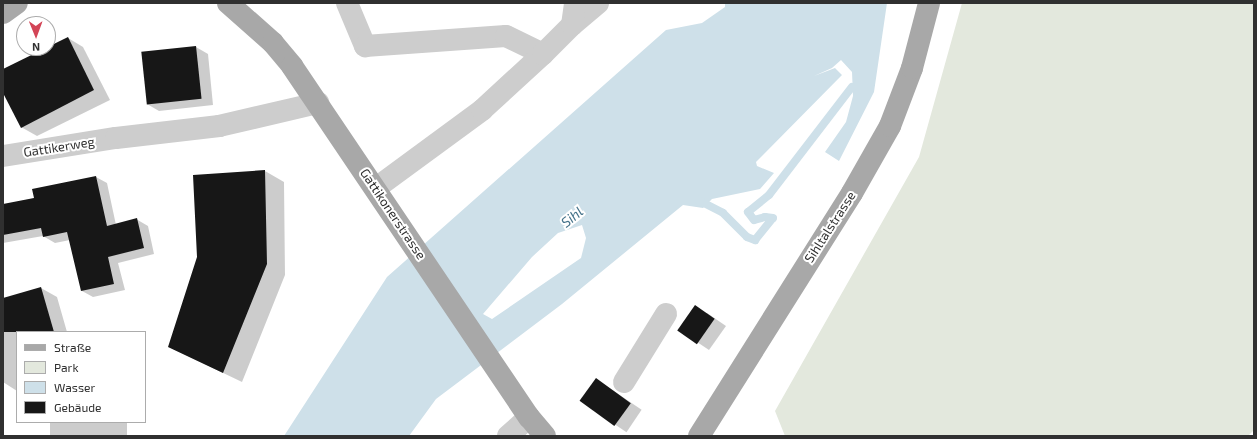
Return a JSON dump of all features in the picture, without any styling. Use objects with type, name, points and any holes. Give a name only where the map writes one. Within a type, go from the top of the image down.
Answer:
[{"type":"main road","points":[[3,13],[17,3]]},
{"type":"main road","name":"Gattikonerstrasse","points":[[228,3],[273,43],[318,103],[529,417],[545,436]]},
{"type":"main road","name":"Sihltalstrasse","points":[[699,436],[884,138],[905,89],[929,3]]},
{"type":"street","points":[[347,3],[365,46],[506,36],[543,54]]},
{"type":"street","points":[[572,25],[575,3]]},
{"type":"street","points":[[376,188],[482,110],[572,25],[598,3]]},
{"type":"street","name":"Gattikerweg","points":[[3,156],[116,138],[219,126],[318,103]]},
{"type":"street","points":[[624,382],[666,314]]},
{"type":"street","points":[[508,436],[529,417]]},
{"type":"green space","points":[[962,3],[1254,3],[1254,430],[1248,436],[785,436],[775,411],[919,157]]},
{"type":"water","name":"Sihl","points":[[725,3],[887,3],[874,92],[839,161],[825,152],[846,122],[853,96],[852,72],[841,60],[832,68],[814,76],[835,68],[842,75],[756,162],[757,166],[774,173],[760,189],[712,199],[703,208],[683,205],[562,304],[436,399],[409,436],[284,436],[387,277],[666,30],[702,23],[725,7]],"holes":[[[582,225],[586,238],[581,258],[492,319],[483,314],[532,257],[558,233]]]},
{"type":"building","points":[[68,37],[94,90],[21,128],[3,93],[3,69],[29,56],[56,56],[56,43]]},
{"type":"building","points":[[196,46],[202,99],[147,104],[141,52]]},
{"type":"building","points":[[265,170],[267,264],[223,373],[168,347],[197,257],[193,175]]},
{"type":"building","points":[[96,176],[107,226],[137,218],[144,248],[108,257],[114,284],[81,291],[67,232],[43,237],[41,228],[3,235],[3,204],[34,198],[32,189]]},
{"type":"building","points":[[41,287],[54,331],[3,332],[3,298]]},
{"type":"building","points":[[695,305],[715,319],[697,344],[677,330]]},
{"type":"building","points":[[596,378],[631,403],[614,426],[580,401]]},
{"type":"waterway","points":[[698,200],[723,213],[747,237],[755,240],[773,218],[765,217],[754,220],[748,212],[769,195],[852,87]]}]
